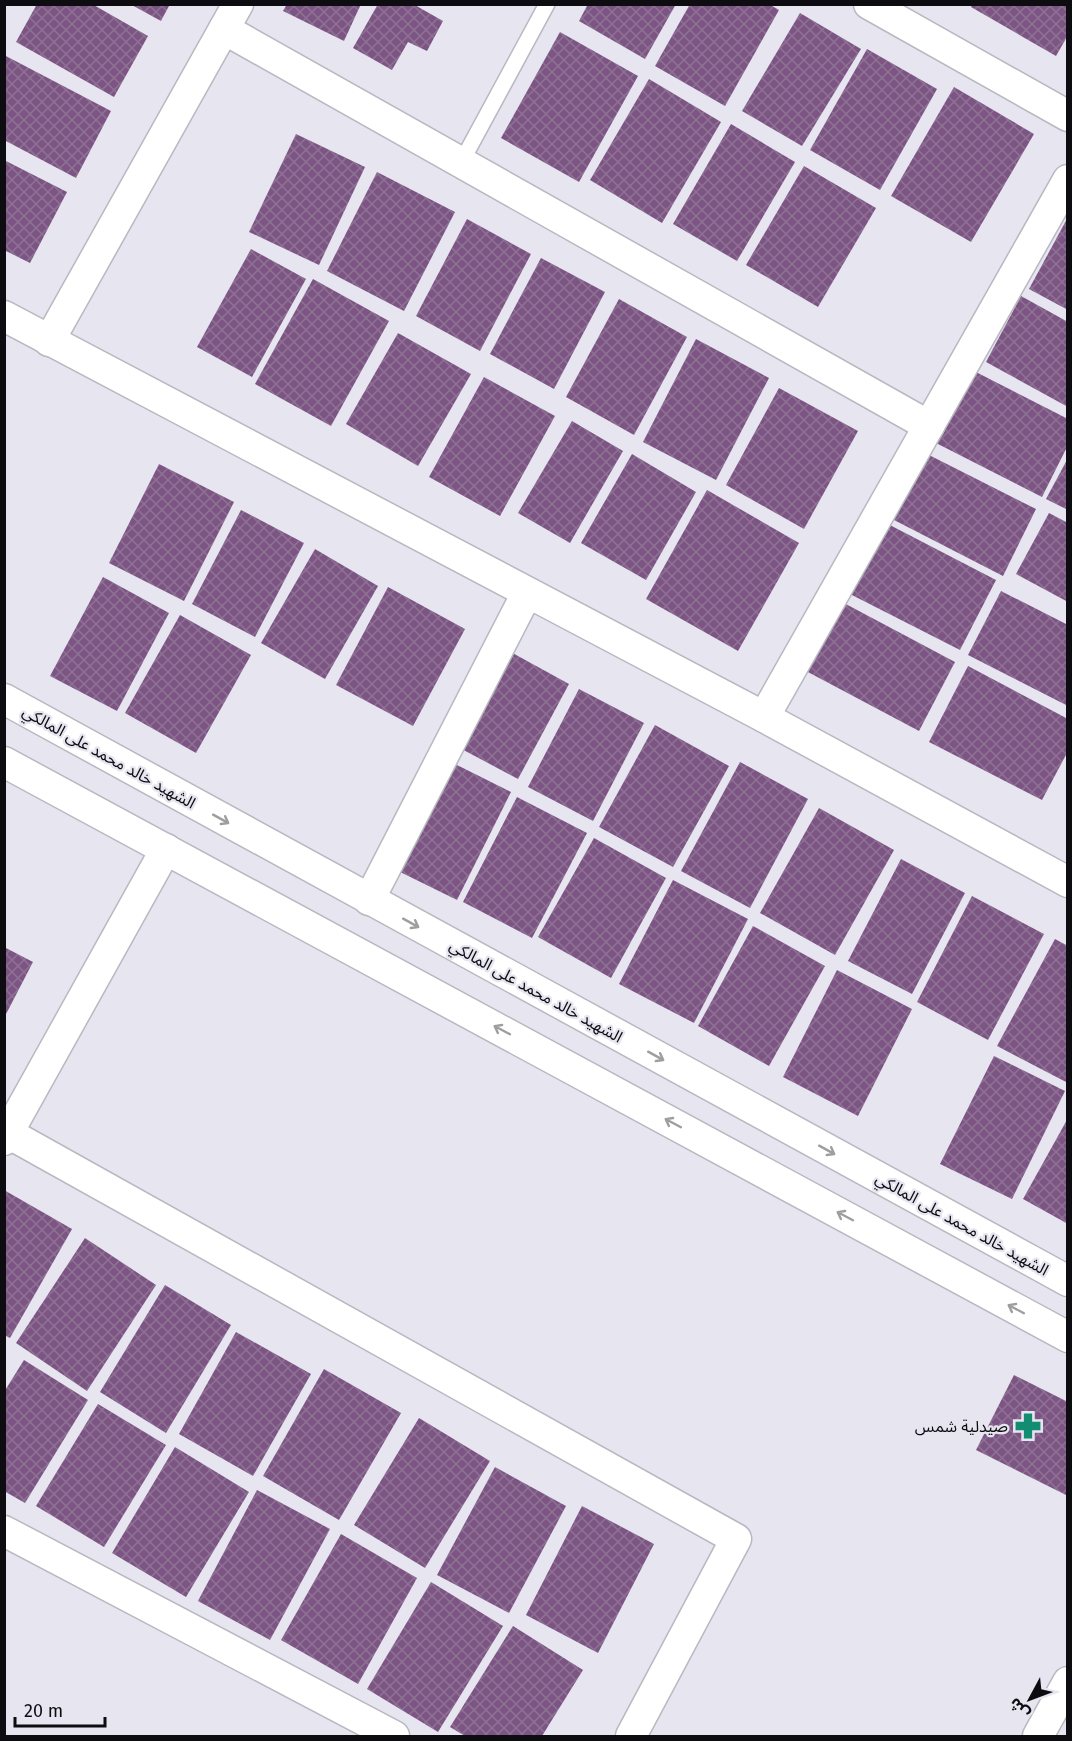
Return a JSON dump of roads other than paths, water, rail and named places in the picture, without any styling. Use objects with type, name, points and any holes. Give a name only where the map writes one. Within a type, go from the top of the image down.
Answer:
[{"type":"street","points":[[868,4],[1068,116]]},
{"type":"street","points":[[50,341],[231,17],[462,161],[928,426]]},
{"type":"street","points":[[764,717],[1068,180]]},
{"type":"street","points":[[4,316],[764,717],[1068,882]]},
{"type":"street","points":[[369,900],[527,593]]},
{"type":"street","name":"الشهيد خالد محمد على المالكي","points":[[4,699],[1068,1281]]},
{"type":"street","points":[[4,762],[1068,1337]]},
{"type":"street","points":[[166,849],[7,1136],[736,1539],[631,1737]]},
{"type":"street","points":[[4,1531],[394,1737]]},
{"type":"street","points":[[1038,1737],[1068,1682]]},
{"type":"lane","points":[[462,161],[547,4]]},
{"type":"place","name":"صيدلية شمس","points":[[1028,1426]]}]
